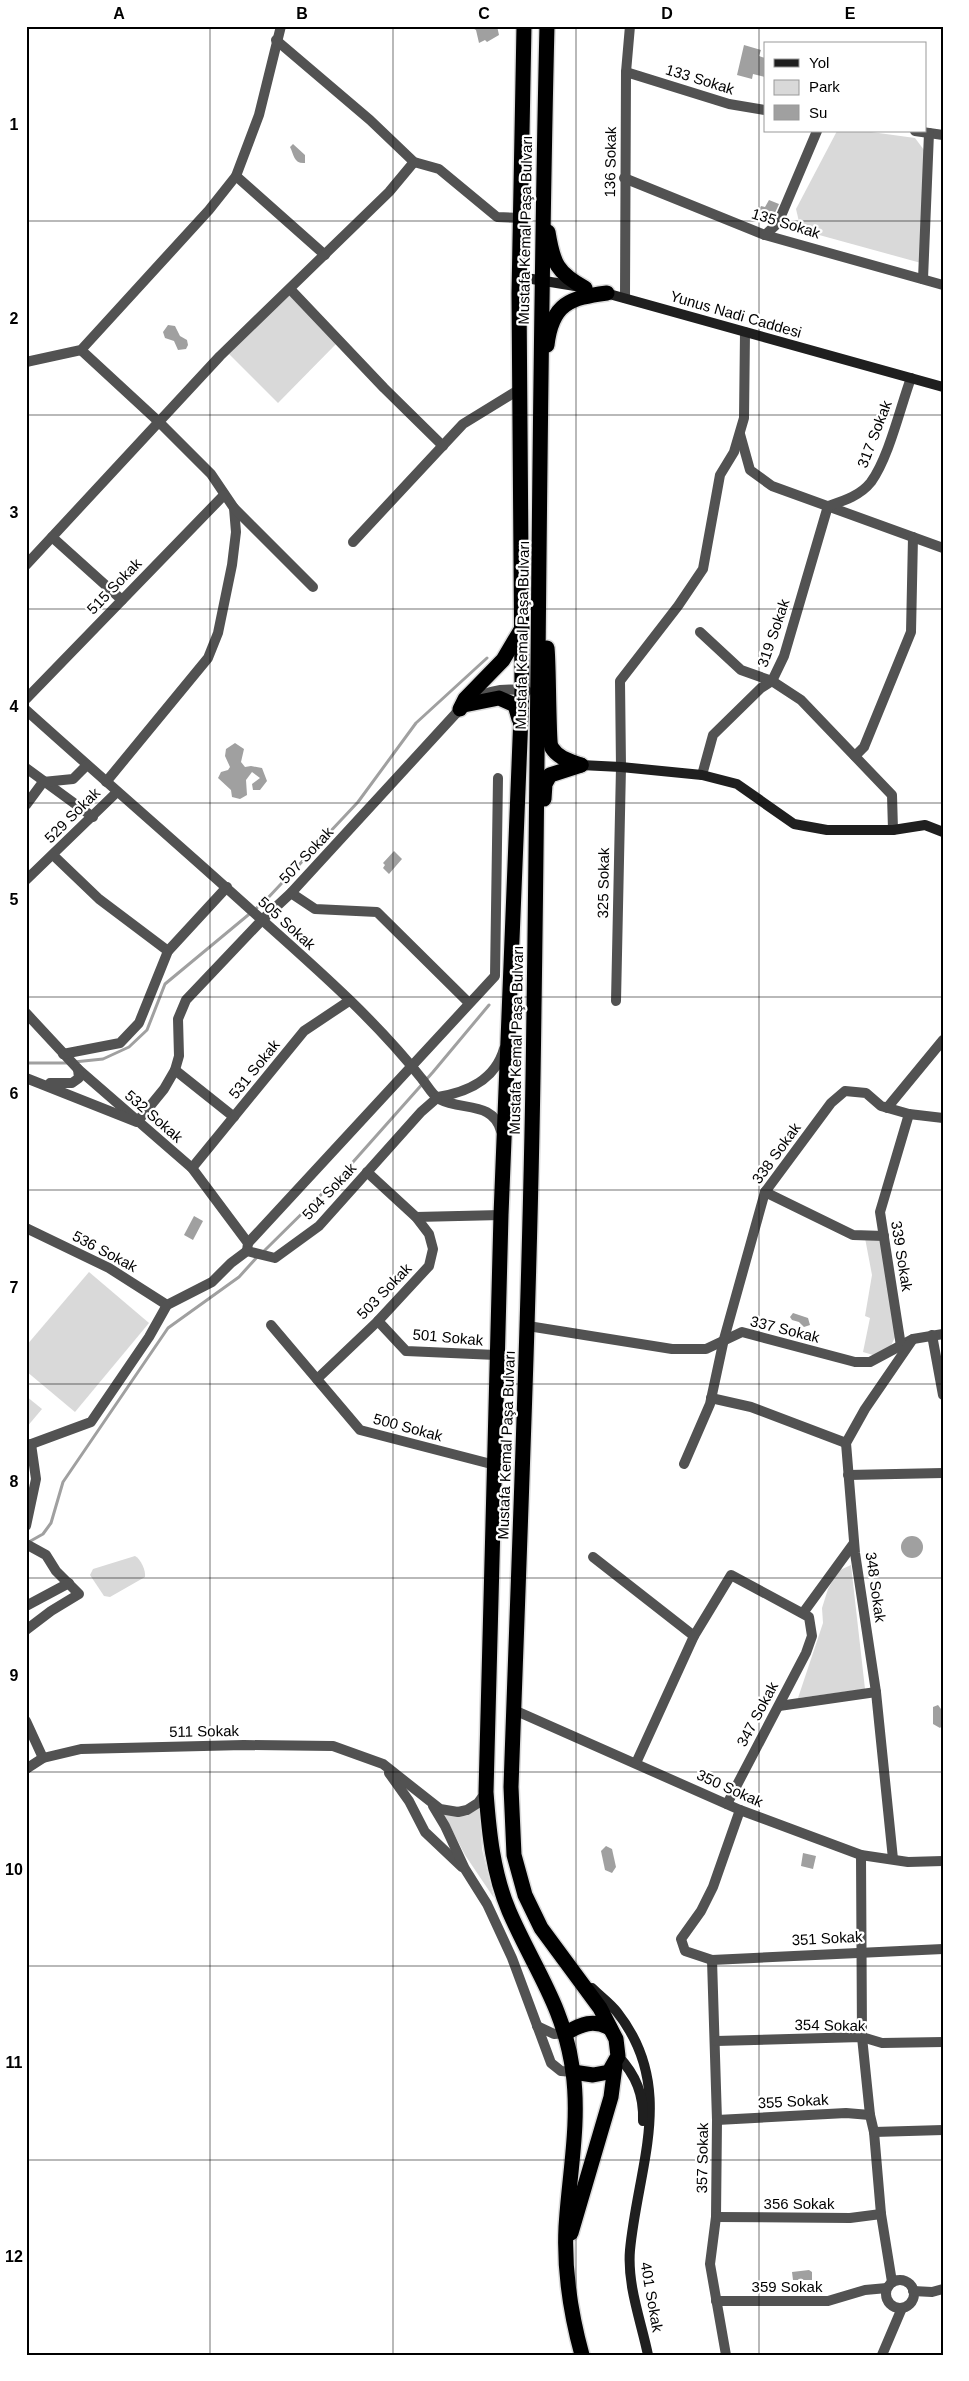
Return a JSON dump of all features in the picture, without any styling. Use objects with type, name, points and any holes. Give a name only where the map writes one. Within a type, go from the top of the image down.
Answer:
[{"type":"highway","name":"Mustafa Kemal Paşa Bulvarı","points":[[524,26],[520,277],[524,625],[509,1031],[500,1215],[486,1792],[489,1837],[497,1875],[509,1911],[547,1985],[566,2033]]},
{"type":"highway","name":"Mustafa Kemal Paşa Bulvarı","points":[[547,26],[541,280],[540,594],[528,1326],[511,1787],[514,1854],[525,1895],[541,1928],[600,2008],[610,2028]]},
{"type":"highway","points":[[543,181],[548,235],[554,260],[565,277],[585,288]]},
{"type":"highway","points":[[542,398],[549,333],[556,316],[566,302],[582,296],[607,293]]},
{"type":"highway","points":[[540,594],[549,670],[550,746],[558,756],[581,765]]},
{"type":"highway","points":[[462,707],[465,698],[503,660],[524,625]]},
{"type":"highway","points":[[462,707],[499,698],[507,700],[515,705],[521,727]]},
{"type":"highway","points":[[535,925],[545,784],[550,775],[581,765]]},
{"type":"highway","points":[[566,2246],[579,2210],[593,2153],[612,2097],[616,2061],[616,2039],[610,2028],[599,2022],[583,2023],[566,2033],[576,2102],[566,2246],[574,2320],[582,2355]]},
{"type":"highway","points":[[573,2072],[593,2075],[609,2072],[616,2061]]},
{"type":"street","points":[[26,362],[80,350],[202,217],[236,176],[259,115],[281,26]]},
{"type":"street","name":"136 Sokak","points":[[625,298],[624,178],[626,72],[630,26]]},
{"type":"street","points":[[276,40],[370,120],[414,162],[439,169],[497,216],[521,218]]},
{"type":"street","name":"133 Sokak","points":[[626,72],[729,104],[764,110]]},
{"type":"street","points":[[765,235],[778,223],[817,132]]},
{"type":"street","points":[[922,132],[943,135]]},
{"type":"street","points":[[922,279],[929,133]]},
{"type":"street","points":[[26,565],[220,356],[389,192],[414,162]]},
{"type":"street","points":[[236,176],[325,255]]},
{"type":"street","name":"135 Sokak","points":[[624,178],[765,235],[943,285]]},
{"type":"street","name":"Yunus Nadi Caddesi","points":[[520,277],[607,293],[943,387]]},
{"type":"street","points":[[290,288],[384,388],[443,446]]},
{"type":"street","points":[[745,332],[744,418],[740,433],[750,470],[772,486],[943,548]]},
{"type":"street","points":[[80,350],[159,422],[211,474],[234,508],[314,587]]},
{"type":"street","name":"317 Sokak","points":[[828,506],[851,498],[870,483],[882,461],[911,378]]},
{"type":"street","points":[[353,542],[463,424],[520,389]]},
{"type":"street","name":"325 Sokak","points":[[616,1001],[621,767],[620,682],[678,606],[703,569],[720,475],[734,452],[740,433]]},
{"type":"street","name":"515 Sokak","points":[[26,699],[224,495]]},
{"type":"street","name":"319 Sokak","points":[[702,775],[713,735],[761,688],[772,682],[784,656],[828,506]]},
{"type":"street","points":[[106,782],[208,658],[218,633],[232,565],[236,532],[234,508]]},
{"type":"street","points":[[52,537],[122,600]]},
{"type":"street","points":[[855,756],[864,746],[911,632],[913,537]]},
{"type":"street","points":[[700,632],[741,670],[772,682],[801,700],[892,795],[893,830]]},
{"type":"street","name":"507 Sokak","points":[[137,1122],[164,1089],[175,1070],[179,1056],[178,1019],[186,1000],[263,919],[291,893],[462,707],[480,694],[497,689],[538,692]]},
{"type":"street","name":"505 Sokak","points":[[26,710],[263,919],[350,1001],[412,1067],[437,1098]]},
{"type":"street","points":[[26,805],[44,782],[73,779],[87,765]]},
{"type":"street","points":[[581,765],[702,775],[737,784],[794,824],[827,830],[893,830],[925,825],[943,832]]},
{"type":"street","points":[[26,768],[93,817]]},
{"type":"street","points":[[26,1526],[31,1478],[28,1445],[91,1422],[149,1337],[167,1305],[212,1282],[247,1247],[468,1003],[495,976],[498,778]]},
{"type":"street","name":"529 Sokak","points":[[26,880],[117,792]]},
{"type":"street","points":[[54,854],[99,899],[168,951]]},
{"type":"street","points":[[62,1054],[120,1042],[139,1023],[168,951],[227,888]]},
{"type":"street","points":[[291,893],[315,909],[377,912],[468,1003]]},
{"type":"street","name":"531 Sokak","points":[[192,1168],[304,1032],[350,1001]]},
{"type":"street","name":"532 Sokak","points":[[26,1013],[62,1054],[78,1069],[192,1168],[247,1247]]},
{"type":"street","points":[[437,1098],[455,1095],[480,1084],[488,1077],[502,1057],[509,1031]]},
{"type":"street","points":[[886,1108],[943,1040]]},
{"type":"street","points":[[39,1082],[72,1083],[79,1078],[78,1069]]},
{"type":"street","points":[[175,1070],[234,1117]]},
{"type":"street","points":[[26,1078],[137,1122]]},
{"type":"street","name":"338 Sokak","points":[[684,1464],[711,1398],[724,1339],[765,1192],[831,1103],[845,1091],[866,1092],[881,1106],[886,1108],[909,1114],[943,1118]]},
{"type":"street","points":[[437,1098],[453,1104],[485,1109],[499,1122],[504,1141]]},
{"type":"street","name":"504 Sokak","points":[[247,1247],[275,1258],[319,1226],[437,1098]]},
{"type":"street","name":"339 Sokak","points":[[900,1346],[880,1212],[909,1114]]},
{"type":"street","name":"503 Sokak","points":[[317,1378],[378,1321],[429,1266],[432,1249],[429,1234],[416,1217],[367,1172]]},
{"type":"street","points":[[765,1192],[853,1235],[884,1236]]},
{"type":"street","points":[[416,1217],[500,1215]]},
{"type":"street","name":"536 Sokak","points":[[26,1228],[109,1268],[167,1305]]},
{"type":"street","name":"501 Sokak","points":[[378,1321],[406,1351],[496,1355]]},
{"type":"street","name":"500 Sokak","points":[[271,1326],[360,1430],[495,1465]]},
{"type":"street","name":"337 Sokak","points":[[528,1326],[672,1349],[706,1349],[742,1332],[855,1362],[870,1362],[913,1339],[937,1334]]},
{"type":"street","points":[[937,1334],[943,1395]]},
{"type":"street","points":[[711,1398],[752,1407],[846,1443],[865,1408],[913,1339]]},
{"type":"street","name":"348 Sokak","points":[[846,1443],[854,1543],[876,1692],[893,1859]]},
{"type":"street","points":[[848,1475],[943,1473]]},
{"type":"street","points":[[636,1763],[694,1636],[731,1575],[803,1613],[854,1543]]},
{"type":"street","points":[[26,1630],[51,1611],[80,1594],[56,1572],[46,1555],[29,1549]]},
{"type":"street","points":[[593,1557],[694,1636]]},
{"type":"street","points":[[26,1606],[69,1583]]},
{"type":"street","name":"347 Sokak","points":[[727,1804],[806,1653],[812,1636],[810,1617],[803,1613]]},
{"type":"street","points":[[779,1706],[876,1692]]},
{"type":"street","name":"350 Sokak","points":[[514,1710],[740,1810],[861,1855],[908,1862],[943,1861]]},
{"type":"street","points":[[26,1721],[43,1758]]},
{"type":"street","name":"511 Sokak","points":[[26,1769],[43,1758],[81,1749],[244,1746],[333,1746],[383,1764],[432,1805],[445,1826],[465,1869],[487,1904],[512,1958],[551,2063],[561,2071],[573,2072]]},
{"type":"street","name":"511 Sokak","points":[[383,1764],[409,1801],[425,1832],[465,1869]]},
{"type":"street","name":"511 Sokak","points":[[432,1805],[449,1811],[467,1810],[478,1803],[486,1792]]},
{"type":"street","points":[[712,1960],[685,1951],[681,1939],[701,1911],[713,1886],[740,1810]]},
{"type":"street","points":[[861,1855],[862,2038],[870,2115],[874,2132],[889,2285],[886,2298],[892,2306],[902,2308],[913,2299],[914,2292],[909,2284],[901,2280],[889,2285]]},
{"type":"street","name":"351 Sokak","points":[[712,1960],[863,1951],[943,1949]]},
{"type":"street","name":"357 Sokak","points":[[712,1960],[717,2120],[716,2217],[710,2264],[726,2355]]},
{"type":"street","points":[[576,1974],[616,2010],[634,2036],[646,2065],[651,2101],[636,2214]]},
{"type":"street","points":[[537,2026],[554,2034],[566,2033]]},
{"type":"street","points":[[610,2028],[624,2029],[634,2036]]},
{"type":"street","name":"354 Sokak","points":[[716,2041],[862,2038],[882,2043],[943,2042]]},
{"type":"street","points":[[616,2061],[630,2068],[640,2088],[643,2102],[636,2214]]},
{"type":"street","name":"355 Sokak","points":[[717,2120],[846,2113],[870,2115]]},
{"type":"street","points":[[874,2132],[943,2130]]},
{"type":"street","name":"401 Sokak","points":[[636,2214],[630,2251],[630,2276],[648,2355]]},
{"type":"street","name":"356 Sokak","points":[[716,2217],[850,2218],[881,2214]]},
{"type":"street","name":"359 Sokak","points":[[716,2301],[828,2301],[889,2285]]},
{"type":"street","points":[[914,2292],[932,2292],[943,2289]]},
{"type":"street","points":[[882,2355],[902,2308]]},
{"type":"green space","points":[[836,132],[871,132],[915,138],[927,154],[921,263],[801,230],[796,209]]},
{"type":"green space","points":[[288,294],[337,343],[278,403],[229,354]]},
{"type":"green space","points":[[865,1238],[882,1238],[895,1337],[889,1350],[873,1355],[863,1352],[870,1318],[865,1316],[872,1275]]},
{"type":"green space","points":[[89,1272],[149,1323],[75,1412],[26,1371],[26,1346]]},
{"type":"green space","points":[[26,1396],[42,1409],[26,1428]]},
{"type":"green space","points":[[135,1556],[143,1565],[145,1577],[110,1597],[104,1596],[90,1575],[93,1569]]},
{"type":"green space","points":[[851,1565],[865,1689],[798,1698],[823,1623],[822,1608],[828,1589],[838,1571]]},
{"type":"green space","points":[[480,1807],[482,1849],[494,1898],[465,1855],[449,1824],[441,1814],[467,1816]]},
{"type":"water","points":[[469,26],[497,26],[499,35],[487,42],[485,40],[479,43],[476,30]]},
{"type":"water","points":[[744,45],[761,50],[759,56],[764,58],[764,77],[753,74],[752,79],[737,75]]},
{"type":"water","points":[[293,144],[305,155],[305,163],[299,162],[295,158],[290,147]]},
{"type":"water","points":[[769,200],[779,204],[774,215],[771,215],[770,218],[758,213],[761,206],[765,207]]},
{"type":"water","points":[[168,325],[175,326],[180,336],[187,340],[188,345],[186,349],[178,350],[174,341],[165,338],[163,332]]},
{"type":"water","points":[[235,743],[244,749],[241,762],[245,767],[262,768],[267,781],[260,790],[253,790],[252,784],[260,778],[252,772],[246,780],[247,795],[240,799],[232,797],[231,790],[218,778],[221,772],[228,770],[230,767],[225,756],[226,749]]},
{"type":"water","points":[[394,851],[402,859],[389,874],[383,868],[385,865],[383,863]]},
{"type":"water","points":[[194,1216],[203,1221],[193,1240],[184,1235]]},
{"type":"water","points":[[793,1313],[808,1318],[810,1325],[804,1327],[799,1322],[792,1320],[790,1317]]},
{"type":"water","points":[[912,1536],[920,1539],[923,1547],[920,1555],[912,1558],[904,1555],[901,1547],[904,1539]]},
{"type":"water","points":[[938,1705],[941,1709],[942,1726],[940,1728],[933,1724],[933,1707]]},
{"type":"water","points":[[606,1846],[612,1849],[616,1867],[612,1873],[605,1870],[601,1851]]},
{"type":"water","points":[[803,1853],[816,1856],[813,1869],[801,1866]]},
{"type":"water","points":[[809,2270],[812,2272],[812,2280],[793,2280],[792,2272]]},
{"type":"waterway","points":[[74,1062],[103,1059],[129,1047],[147,1030],[165,984],[265,901],[358,802],[416,723],[487,658]]},
{"type":"waterway","points":[[263,1252],[345,1171],[433,1072],[489,1005]]},
{"type":"waterway","points":[[26,1063],[68,1063]]},
{"type":"waterway","points":[[27,1543],[43,1534],[51,1523],[63,1482],[168,1328],[239,1277],[258,1256]]}]
